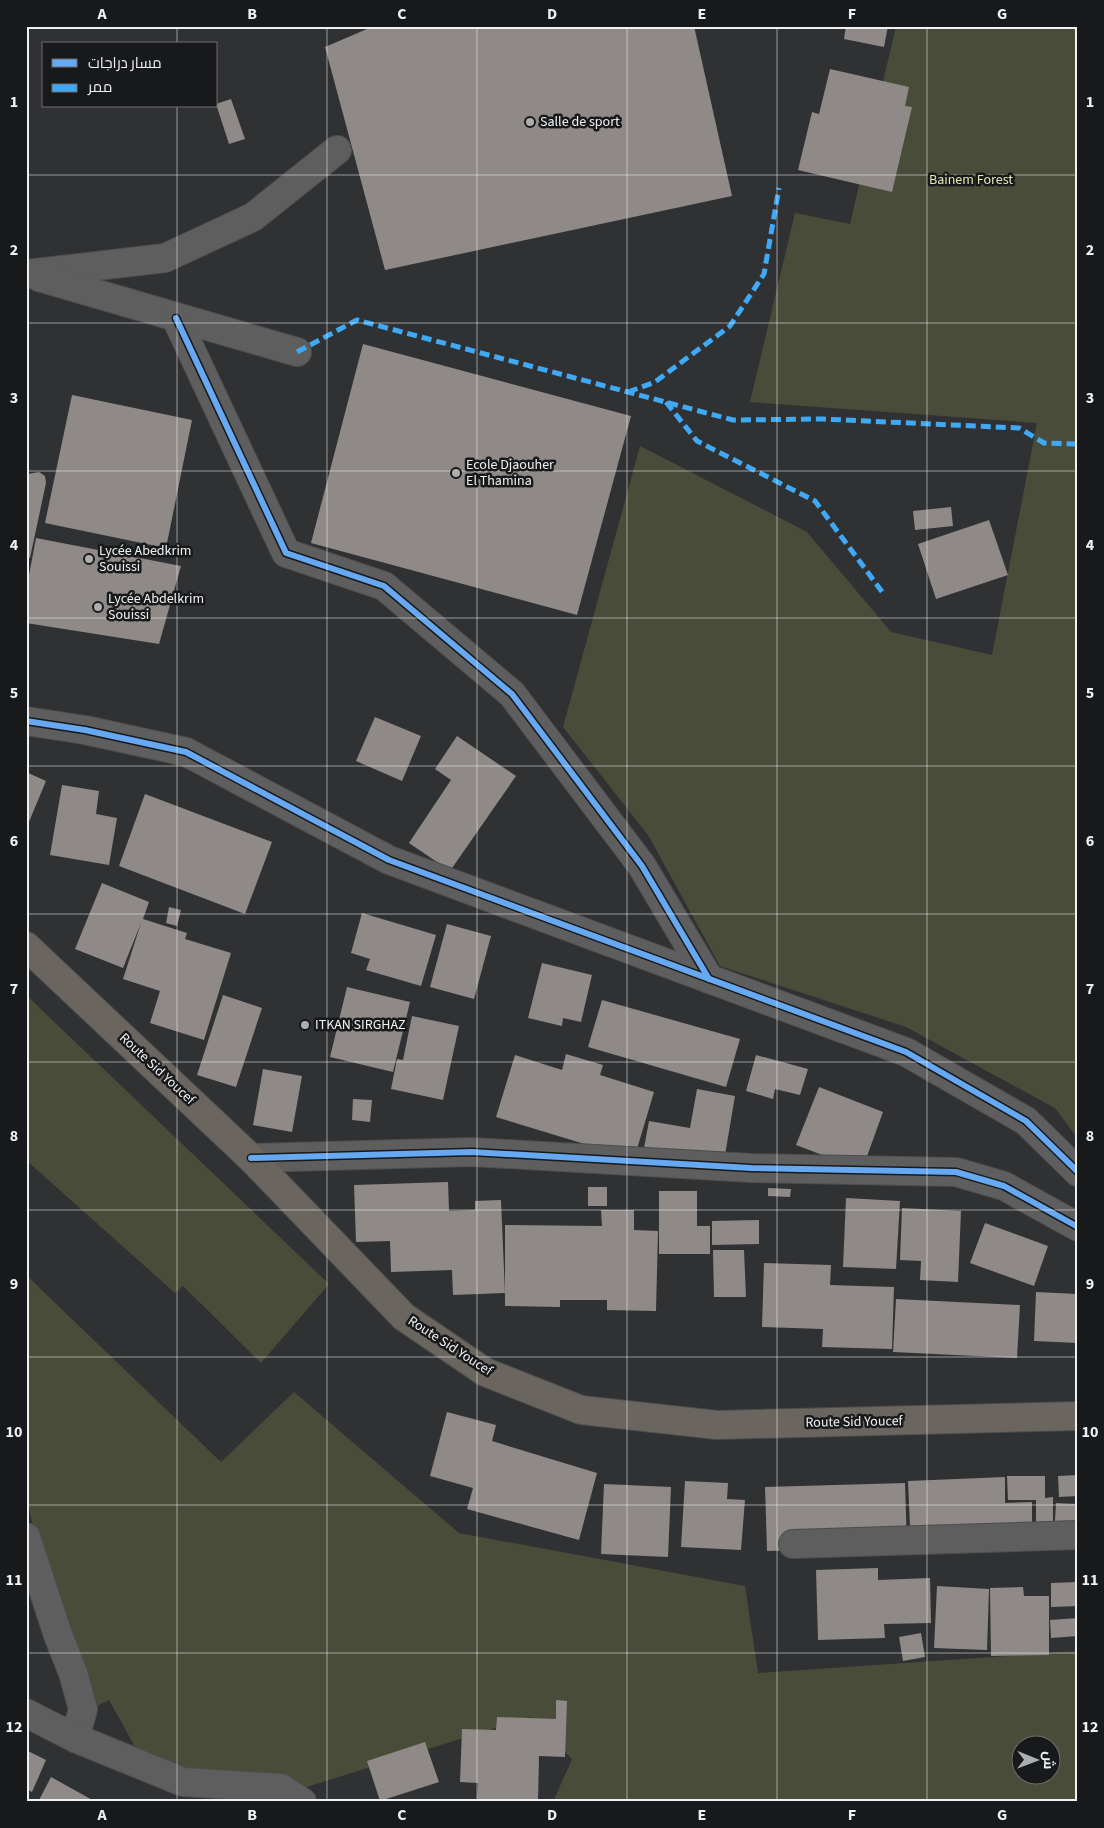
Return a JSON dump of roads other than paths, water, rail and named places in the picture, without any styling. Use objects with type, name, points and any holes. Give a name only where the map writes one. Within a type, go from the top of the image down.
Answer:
[{"type":"main road","name":"Route Sid Youcef","points":[[26,946],[251,1158],[404,1317],[485,1372],[581,1410],[717,1425],[1078,1416]]},
{"type":"street","points":[[27,274],[165,258],[253,217],[337,150]]},
{"type":"street","points":[[27,274],[297,352]]},
{"type":"street","points":[[176,318],[286,553],[384,586],[512,694],[642,866],[709,979]]},
{"type":"street","points":[[26,721],[85,730],[186,752],[389,860],[906,1052],[1026,1121],[1078,1172]]},
{"type":"street","points":[[251,1158],[472,1152],[751,1168],[956,1172],[1004,1186],[1078,1227]]},
{"type":"street","points":[[793,1544],[1078,1535]]},
{"type":"street","points":[[26,1537],[58,1635],[73,1673],[83,1709],[75,1738]]},
{"type":"street","points":[[26,1713],[75,1738],[183,1782],[281,1788],[302,1802]]},
{"type":"place","name":"Salle de sport","points":[[530,122]]},
{"type":"place","name":"Ecole Djaouher El Thamina","points":[[456,473]]},
{"type":"place","name":"Lycée Abedkrim Souissi","points":[[89,559]]},
{"type":"place","name":"Lycée Abdelkrim Souissi","points":[[98,607]]},
{"type":"place","name":"ITKAN SIRGHAZ","points":[[305,1025]]},
{"type":"park label","name":"Bainem Forest","points":[[971,180]]}]
